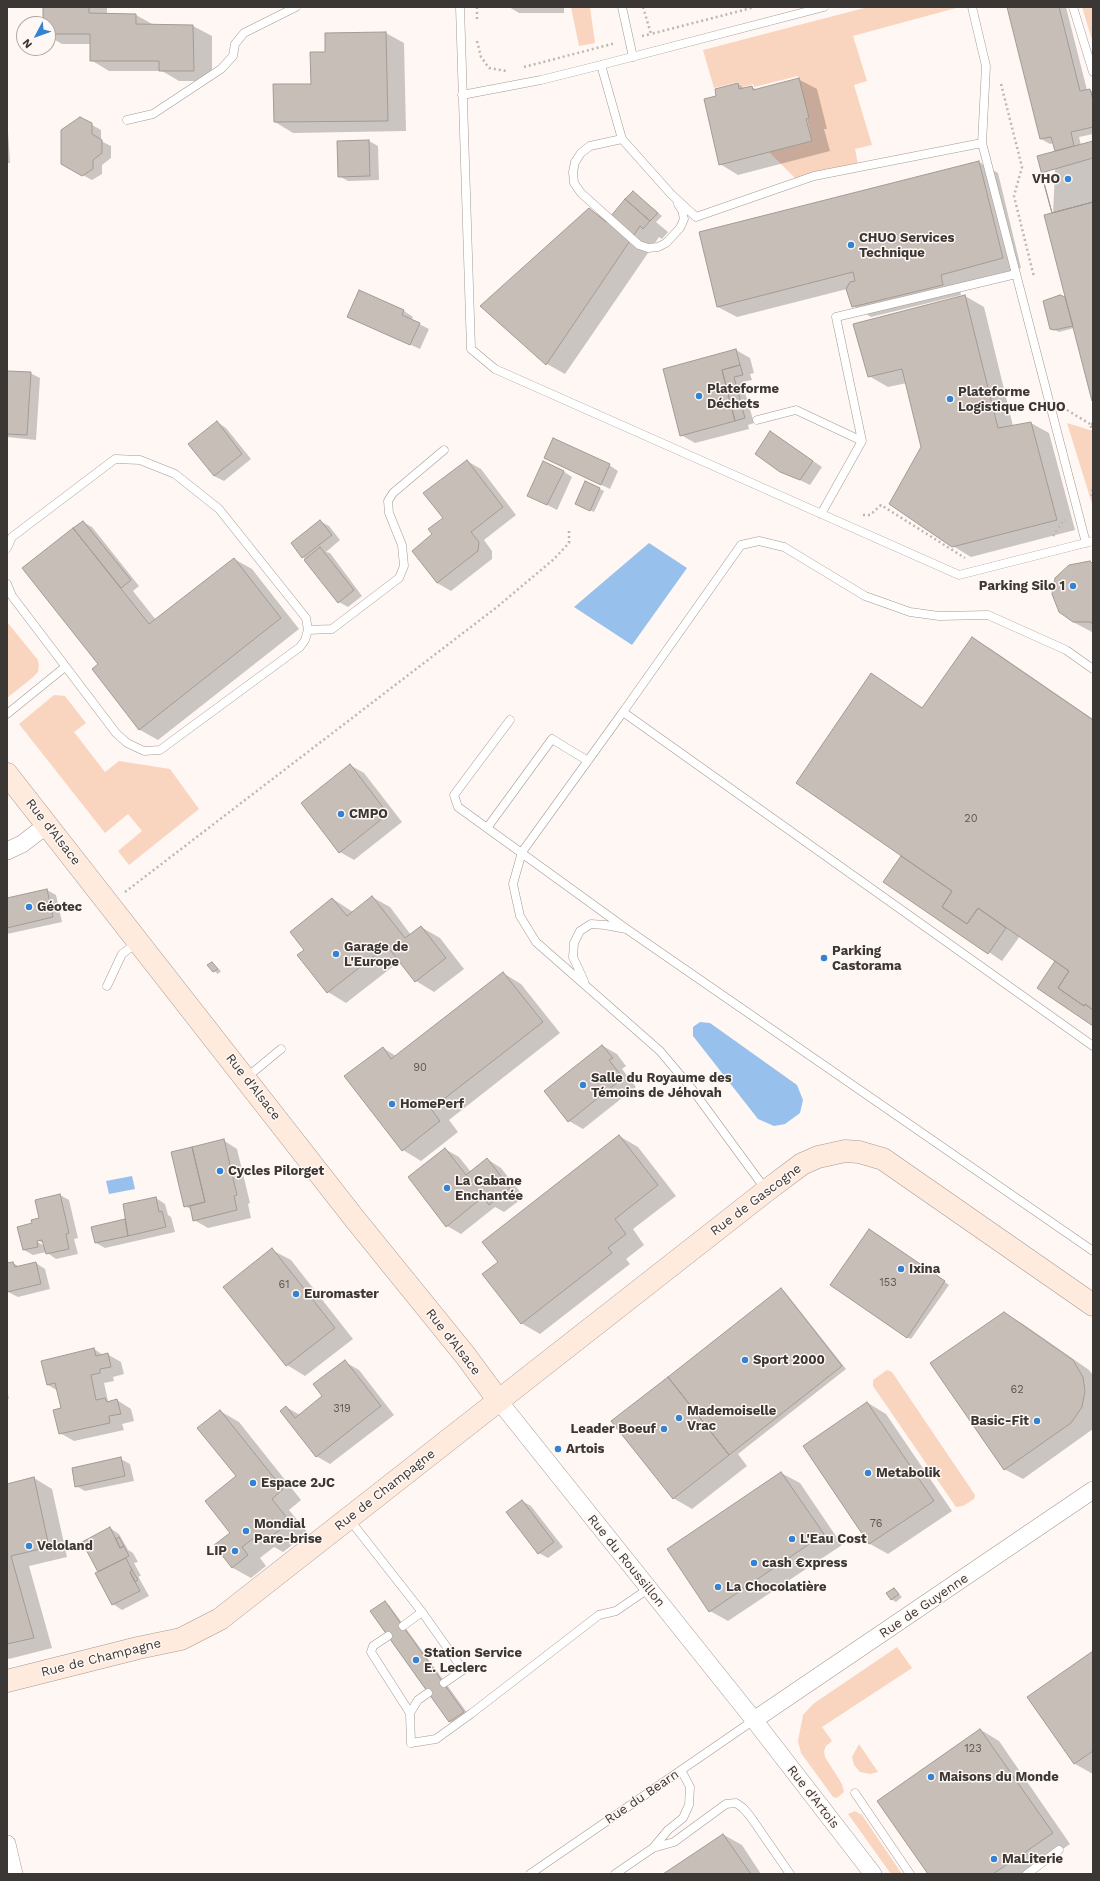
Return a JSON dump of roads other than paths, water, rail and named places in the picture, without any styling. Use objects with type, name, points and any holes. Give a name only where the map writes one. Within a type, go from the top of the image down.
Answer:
[{"type":"street","name":"Rue d'Alsace","points":[[7,774],[354,1218],[465,1355],[499,1400]]},
{"type":"street","points":[[7,851],[22,844],[47,825]]},
{"type":"street","name":"Rue de Gascogne","points":[[499,1400],[802,1164],[833,1152],[859,1152],[883,1159],[1093,1305]]},
{"type":"street","name":"Rue de Champagne","points":[[7,1682],[138,1648],[182,1639],[220,1619],[499,1400]]},
{"type":"street","name":"Rue du Roussillon","points":[[499,1400],[648,1589],[754,1720]]},
{"type":"street","name":"Rue de Guyenne","points":[[754,1720],[1093,1490]]},
{"type":"street","name":"Rue d'Artois","points":[[754,1720],[872,1874]]},
{"type":"street","points":[[7,1844],[14,1874]]},
{"type":"lane","points":[[127,120],[152,114],[220,69],[232,56],[234,44],[244,32],[296,7]]},
{"type":"lane","points":[[460,7],[471,349],[495,369],[959,575],[1089,542],[1079,517],[982,143],[986,66],[972,7]]},
{"type":"lane","points":[[622,7],[633,57]]},
{"type":"lane","points":[[462,95],[541,80],[824,7]]},
{"type":"lane","points":[[1073,7],[1093,72]]},
{"type":"lane","points":[[601,65],[622,140],[671,194],[696,217],[814,176],[982,143]]},
{"type":"lane","points":[[622,140],[590,146],[581,153],[575,162],[573,172],[574,183],[581,193],[640,245],[648,248],[658,247],[666,243],[680,228],[684,218],[682,210],[671,194]]},
{"type":"lane","points":[[821,514],[862,441],[836,317],[1016,274]]},
{"type":"lane","points":[[757,420],[796,410],[862,441]]},
{"type":"lane","points":[[308,630],[332,629],[399,578],[404,566],[402,545],[389,513],[388,501],[392,493],[444,450]]},
{"type":"lane","points":[[7,548],[12,537],[115,459],[140,460],[175,474],[219,509],[306,618],[308,630],[305,640],[300,648],[160,750],[144,751],[127,744],[116,733],[12,596],[7,584]]},
{"type":"lane","points":[[766,1191],[692,1089],[660,1050],[536,942],[520,916],[513,884],[522,852],[741,545],[759,541],[784,547],[865,596],[910,612],[939,616],[988,615],[1066,650],[1093,669]]},
{"type":"lane","points":[[7,714],[65,667]]},
{"type":"lane","points":[[623,712],[1093,1046]]},
{"type":"lane","points":[[510,720],[454,795],[458,807],[628,930],[1093,1251]]},
{"type":"lane","points":[[487,828],[552,739],[588,761]]},
{"type":"lane","points":[[584,984],[573,958],[574,943],[580,932],[591,924],[605,925],[628,930]]},
{"type":"lane","points":[[107,986],[122,954],[138,942]]},
{"type":"lane","points":[[246,1078],[281,1049]]},
{"type":"lane","points":[[349,1518],[422,1612],[462,1670],[444,1683]]},
{"type":"lane","points":[[388,1636],[373,1646],[371,1652],[410,1713],[411,1743],[436,1739],[599,1616],[616,1611],[648,1589]]},
{"type":"lane","points":[[403,1626],[422,1612]]},
{"type":"lane","points":[[410,1713],[418,1700],[428,1693]]},
{"type":"lane","name":"Rue du Bearn","points":[[530,1874],[754,1720]]},
{"type":"lane","points":[[615,1874],[653,1848],[668,1830],[683,1818],[689,1805],[690,1787],[681,1770]]},
{"type":"lane","points":[[855,1793],[910,1874]]},
{"type":"lane","points":[[653,1848],[674,1842],[726,1804],[736,1803],[750,1816],[790,1874]]},
{"type":"lane","points":[[1027,1874],[1059,1850]]},
{"type":"water","points":[[649,543],[687,568],[632,645],[574,607]]},
{"type":"water","points":[[700,1022],[710,1023],[797,1085],[803,1100],[800,1113],[785,1124],[774,1126],[758,1119],[693,1036],[693,1027]]},
{"type":"water","points":[[132,1176],[135,1189],[109,1194],[106,1181]]},
{"type":"place","name":"VHO","points":[[1068,179]]},
{"type":"place","name":"CHUO Services Technique","points":[[851,245]]},
{"type":"place","name":"Plateforme Déchets","points":[[699,396]]},
{"type":"place","name":"Plateforme Logistique CHUO","points":[[950,399]]},
{"type":"place","name":"Parking Silo 1","points":[[1073,586]]},
{"type":"place","name":"CMPO","points":[[341,814]]},
{"type":"place","name":"Géotec","points":[[29,907]]},
{"type":"place","name":"Garage de L'Europe","points":[[336,954]]},
{"type":"place","name":"Parking Castorama","points":[[824,958]]},
{"type":"place","name":"Salle du Royaume des Témoins de Jéhovah","points":[[583,1085]]},
{"type":"place","name":"HomePerf","points":[[392,1104]]},
{"type":"place","name":"Cycles Pilorget","points":[[220,1171]]},
{"type":"place","name":"La Cabane Enchantée","points":[[447,1188]]},
{"type":"place","name":"Ixina","points":[[901,1269]]},
{"type":"place","name":"Euromaster","points":[[296,1294]]},
{"type":"place","name":"Sport 2000","points":[[745,1360]]},
{"type":"place","name":"Mademoiselle Vrac","points":[[679,1418]]},
{"type":"place","name":"Basic-Fit","points":[[1037,1421]]},
{"type":"place","name":"Leader Boeuf","points":[[664,1429]]},
{"type":"place","name":"Artois","points":[[558,1449]]},
{"type":"place","name":"Metabolik","points":[[868,1473]]},
{"type":"place","name":"Espace 2JC","points":[[253,1483]]},
{"type":"place","name":"Mondial Pare-brise","points":[[246,1531]]},
{"type":"place","name":"L'Eau Cost","points":[[792,1539]]},
{"type":"place","name":"Veloland","points":[[29,1546]]},
{"type":"place","name":"LIP","points":[[235,1551]]},
{"type":"place","name":"cash €xpress","points":[[754,1563]]},
{"type":"place","name":"La Chocolatière","points":[[718,1587]]},
{"type":"place","name":"Station Service E. Leclerc","points":[[416,1660]]},
{"type":"place","name":"Maisons du Monde","points":[[931,1777]]},
{"type":"place","name":"MaLiterie","points":[[994,1859]]}]
